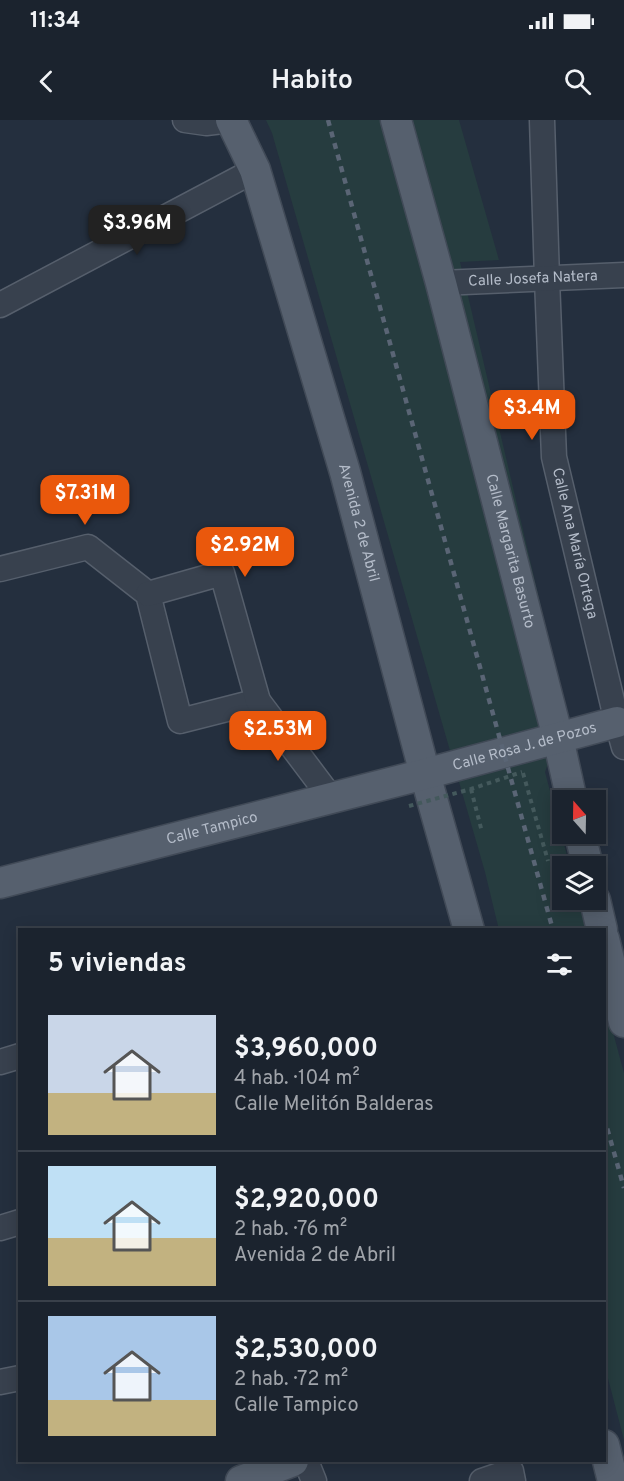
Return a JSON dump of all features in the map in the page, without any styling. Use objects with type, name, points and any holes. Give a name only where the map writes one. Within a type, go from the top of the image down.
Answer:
[{"type":"main road","name":"Avenida 2 de Abril","points":[[231,120],[255,170],[345,472],[468,928]]},
{"type":"main road","name":"Calle Margarita Basurto","points":[[396,120],[441,283],[570,790]]},
{"type":"main road","name":"Calle Rosa J. de Pozos","points":[[425,774],[558,738],[622,730]]},
{"type":"main road","name":"Calle Tampico","points":[[0,883],[425,774]]},
{"type":"main road","points":[[598,910],[602,928]]},
{"type":"main road","points":[[606,947],[624,1022]]},
{"type":"main road","points":[[606,1453],[613,1481]]},
{"type":"main road","points":[[241,1481],[291,1467]]},
{"type":"street","points":[[184,120],[206,123],[231,120]]},
{"type":"street","name":"Calle Ana María Ortega","points":[[542,120],[554,457],[622,730]]},
{"type":"street","points":[[0,305],[255,170]]},
{"type":"street","name":"Calle Josefa Natera","points":[[441,283],[624,275]]},
{"type":"street","points":[[0,569],[88,546],[148,594],[180,721],[258,701]]},
{"type":"street","points":[[148,594],[222,573],[258,701],[332,798]]},
{"type":"street","points":[[0,1062],[18,1057]]},
{"type":"street","points":[[0,1228],[18,1223]]},
{"type":"street","points":[[0,1382],[18,1378]]},
{"type":"street","points":[[291,1467],[314,1481]]},
{"type":"street","points":[[482,1481],[512,1476]]},
{"type":"path","points":[[409,806],[522,772],[548,861]]},
{"type":"path","points":[[471,789],[482,832]]},
{"type":"green space","points":[[266,120],[459,120],[499,260],[460,262],[566,713],[545,772],[552,799],[552,844],[564,844],[567,856],[552,856],[552,910],[581,910],[585,928],[499,928],[485,872],[272,133]]},
{"type":"green space","points":[[606,1006],[624,1073],[624,1440],[606,1371]]},
{"type":"railway","points":[[328,120],[552,928]]},
{"type":"railway","points":[[606,1124],[624,1188]]}]
